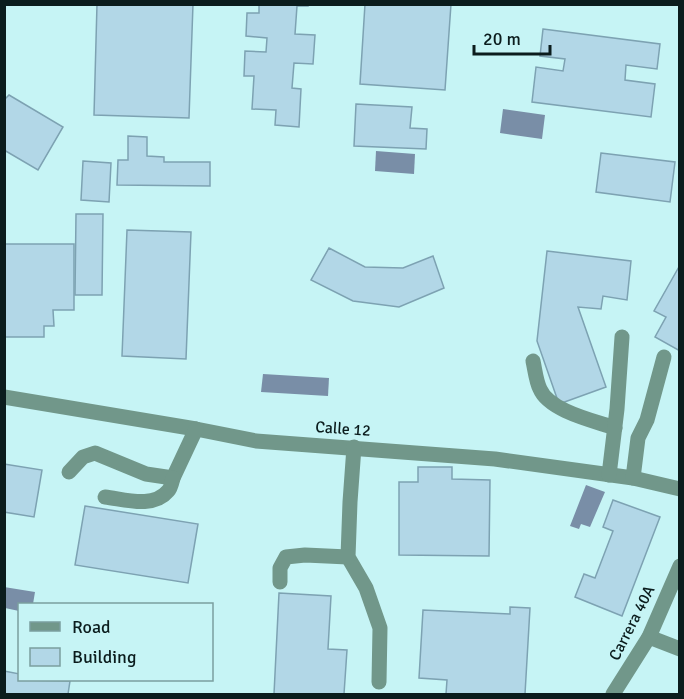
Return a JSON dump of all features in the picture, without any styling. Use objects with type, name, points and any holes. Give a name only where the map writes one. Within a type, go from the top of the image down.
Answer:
[{"type":"street","points":[[609,475],[622,337]]},
{"type":"street","points":[[633,478],[638,438],[647,420],[664,357]]},
{"type":"street","points":[[533,362],[540,391],[556,406],[615,428]]},
{"type":"street","name":"Calle 12","points":[[4,397],[256,441],[495,459],[633,478],[680,489]]},
{"type":"street","points":[[105,497],[144,502],[156,500],[169,491],[196,429]]},
{"type":"street","points":[[354,447],[348,558],[366,588],[380,628],[379,682]]},
{"type":"street","points":[[69,472],[83,457],[95,453],[146,474],[173,478]]},
{"type":"street","points":[[280,582],[280,568],[286,557],[305,555],[348,558]]},
{"type":"street","name":"Carrera 40A","points":[[614,694],[649,637],[680,566]]},
{"type":"street","points":[[649,637],[680,649]]},
{"type":"water","points":[[503,109],[545,115],[542,139],[500,133]]},
{"type":"water","points":[[376,151],[415,154],[414,174],[375,171]]},
{"type":"water","points":[[263,374],[329,378],[328,396],[261,392]]},
{"type":"water","points":[[586,485],[605,492],[590,527],[581,524],[579,529],[570,526]]},
{"type":"water","points":[[4,587],[35,592],[33,603],[18,603],[18,611],[5,608]]},
{"type":"building","points":[[97,4],[193,4],[189,118],[94,115]]},
{"type":"building","points":[[259,4],[308,4],[308,6],[297,6],[295,34],[315,35],[313,64],[294,63],[292,88],[301,89],[299,127],[275,125],[276,110],[252,109],[254,76],[244,76],[245,51],[266,52],[267,38],[246,36],[247,13],[259,13]]},
{"type":"building","points":[[365,4],[451,4],[445,90],[360,84]]},
{"type":"building","points":[[543,29],[660,44],[657,69],[626,65],[625,80],[655,84],[651,117],[532,102],[536,67],[563,71],[565,59],[540,56]]},
{"type":"building","points":[[9,95],[63,127],[38,170],[4,150],[4,100]]},
{"type":"building","points":[[356,104],[412,107],[410,128],[427,129],[426,149],[354,146]]},
{"type":"building","points":[[128,136],[147,137],[147,156],[164,157],[164,162],[210,162],[210,186],[117,185],[118,160],[128,160]]},
{"type":"building","points":[[601,153],[675,162],[670,202],[596,192]]},
{"type":"building","points":[[83,161],[111,163],[109,202],[81,200]]},
{"type":"building","points":[[76,214],[103,214],[102,295],[75,295]]},
{"type":"building","points":[[127,230],[191,232],[186,359],[122,356]]},
{"type":"building","points":[[4,244],[74,244],[74,310],[53,310],[54,326],[44,326],[44,337],[4,337]]},
{"type":"building","points":[[329,248],[365,267],[403,268],[433,256],[444,288],[399,307],[353,301],[311,280]]},
{"type":"building","points":[[547,251],[631,261],[627,300],[603,296],[601,309],[578,307],[606,387],[559,404],[537,341]]},
{"type":"building","points":[[680,265],[680,351],[655,337],[666,317],[654,311]]},
{"type":"building","points":[[4,464],[42,470],[34,517],[4,512]]},
{"type":"building","points":[[418,467],[452,467],[452,479],[490,480],[489,556],[399,555],[399,482],[418,482]]},
{"type":"building","points":[[613,500],[660,517],[622,616],[575,597],[584,574],[595,578],[613,531],[603,527]]},
{"type":"building","points":[[85,506],[198,524],[188,583],[75,565]]},
{"type":"building","points":[[279,593],[331,596],[328,649],[347,650],[344,694],[274,694]]},
{"type":"building","points":[[510,607],[530,608],[525,694],[446,694],[447,680],[419,678],[423,610],[510,614]]},
{"type":"building","points":[[4,671],[18,674],[18,681],[70,681],[68,694],[4,694]]}]
